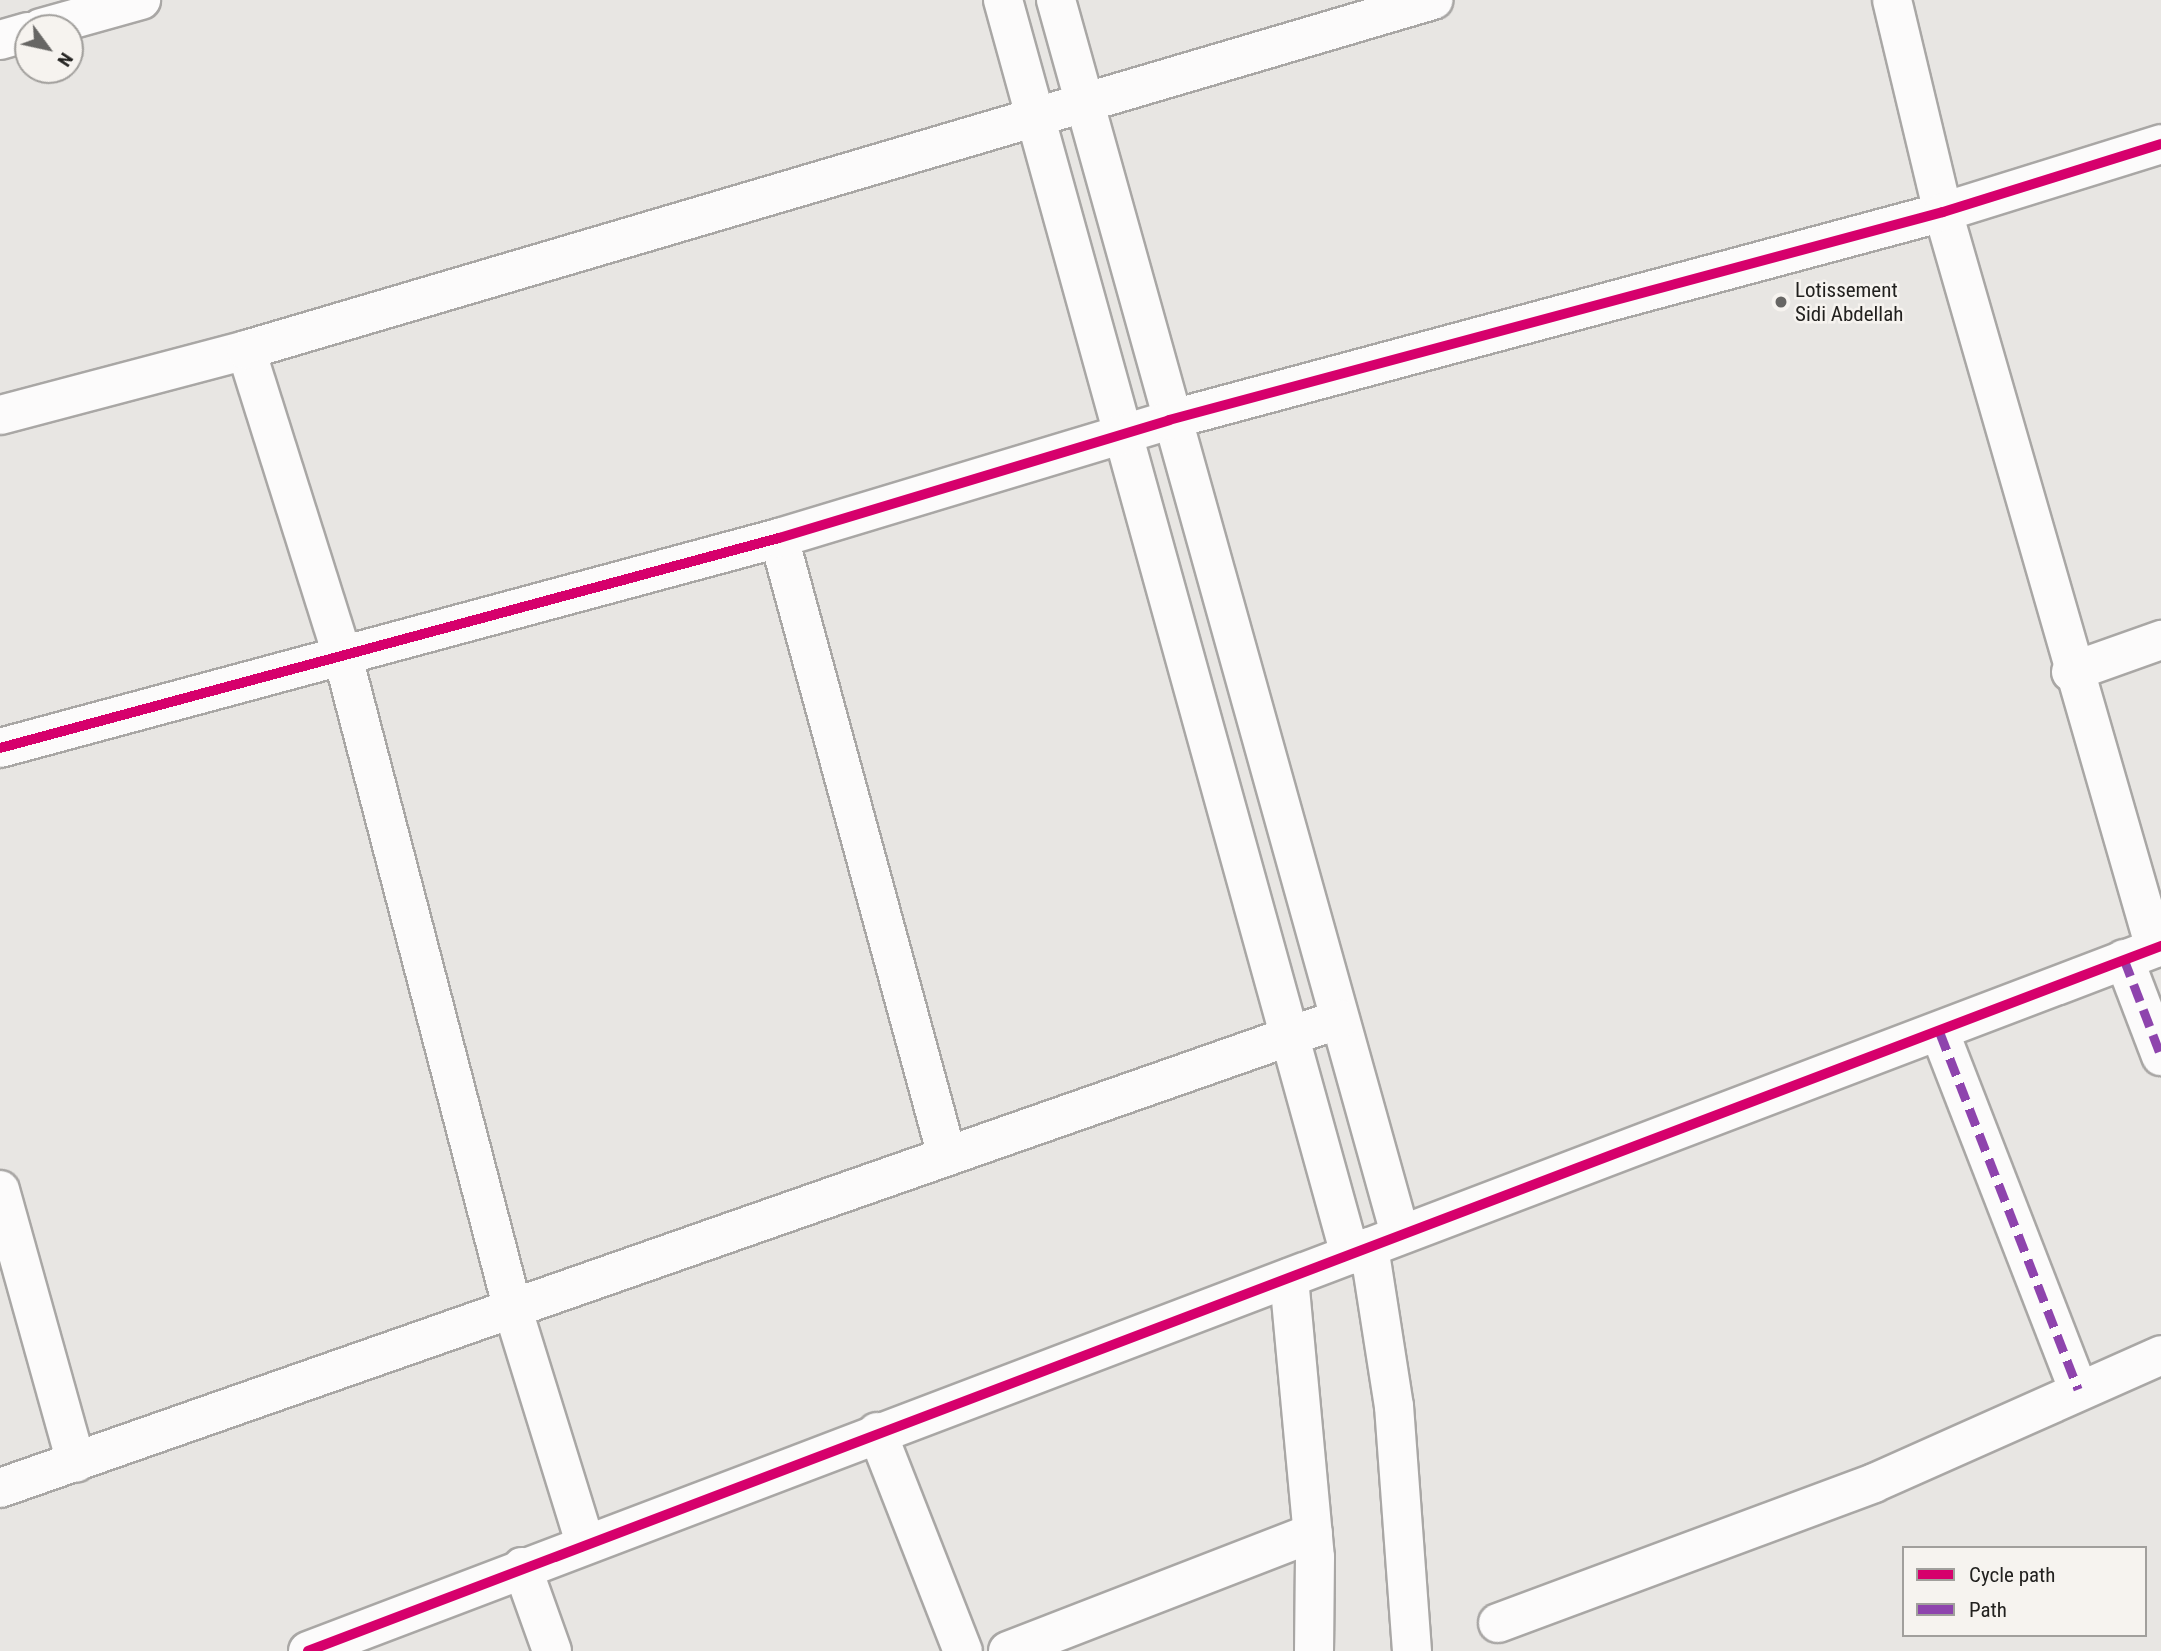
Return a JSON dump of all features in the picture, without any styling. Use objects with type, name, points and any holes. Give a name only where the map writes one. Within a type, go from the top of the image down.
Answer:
[{"type":"street","points":[[84,16],[141,0]]},
{"type":"street","points":[[1003,0],[1284,1036],[1373,1245]]},
{"type":"street","points":[[1056,0],[1169,420],[1339,1019],[1394,1406],[1412,1651]]},
{"type":"street","points":[[0,415],[246,350],[1433,0]]},
{"type":"street","points":[[1892,0],[1943,212],[2147,951],[2161,1056]]},
{"type":"street","points":[[0,748],[779,538],[1169,420],[1943,212],[2161,144]]},
{"type":"street","points":[[246,350],[343,657],[513,1310],[585,1542]]},
{"type":"street","points":[[779,538],[947,1156]]},
{"type":"street","points":[[2071,672],[2161,640]]},
{"type":"street","points":[[308,1651],[585,1542],[1940,1033],[2147,951]]},
{"type":"street","points":[[0,1488],[513,1310],[1284,1036],[1339,1019]]},
{"type":"street","points":[[1940,1033],[2078,1389]]},
{"type":"street","points":[[0,1190],[76,1462]]},
{"type":"street","points":[[1289,1278],[1313,1533],[1314,1651]]},
{"type":"street","points":[[1498,1623],[1874,1483],[2078,1389],[2161,1355]]},
{"type":"street","points":[[877,1432],[963,1651]]},
{"type":"street","points":[[1008,1651],[1313,1533]]},
{"type":"street","points":[[522,1567],[552,1651]]},
{"type":"marked path","points":[[2124,959],[2161,1056]]},
{"type":"marked path","points":[[1940,1033],[2078,1389]]},
{"type":"cycle path","points":[[0,748],[779,538],[1169,420],[1943,212],[2161,144]]},
{"type":"cycle path","points":[[308,1651],[2161,946]]},
{"type":"place","name":"Lotissement Sidi Abdellah","points":[[1781,302]]}]
